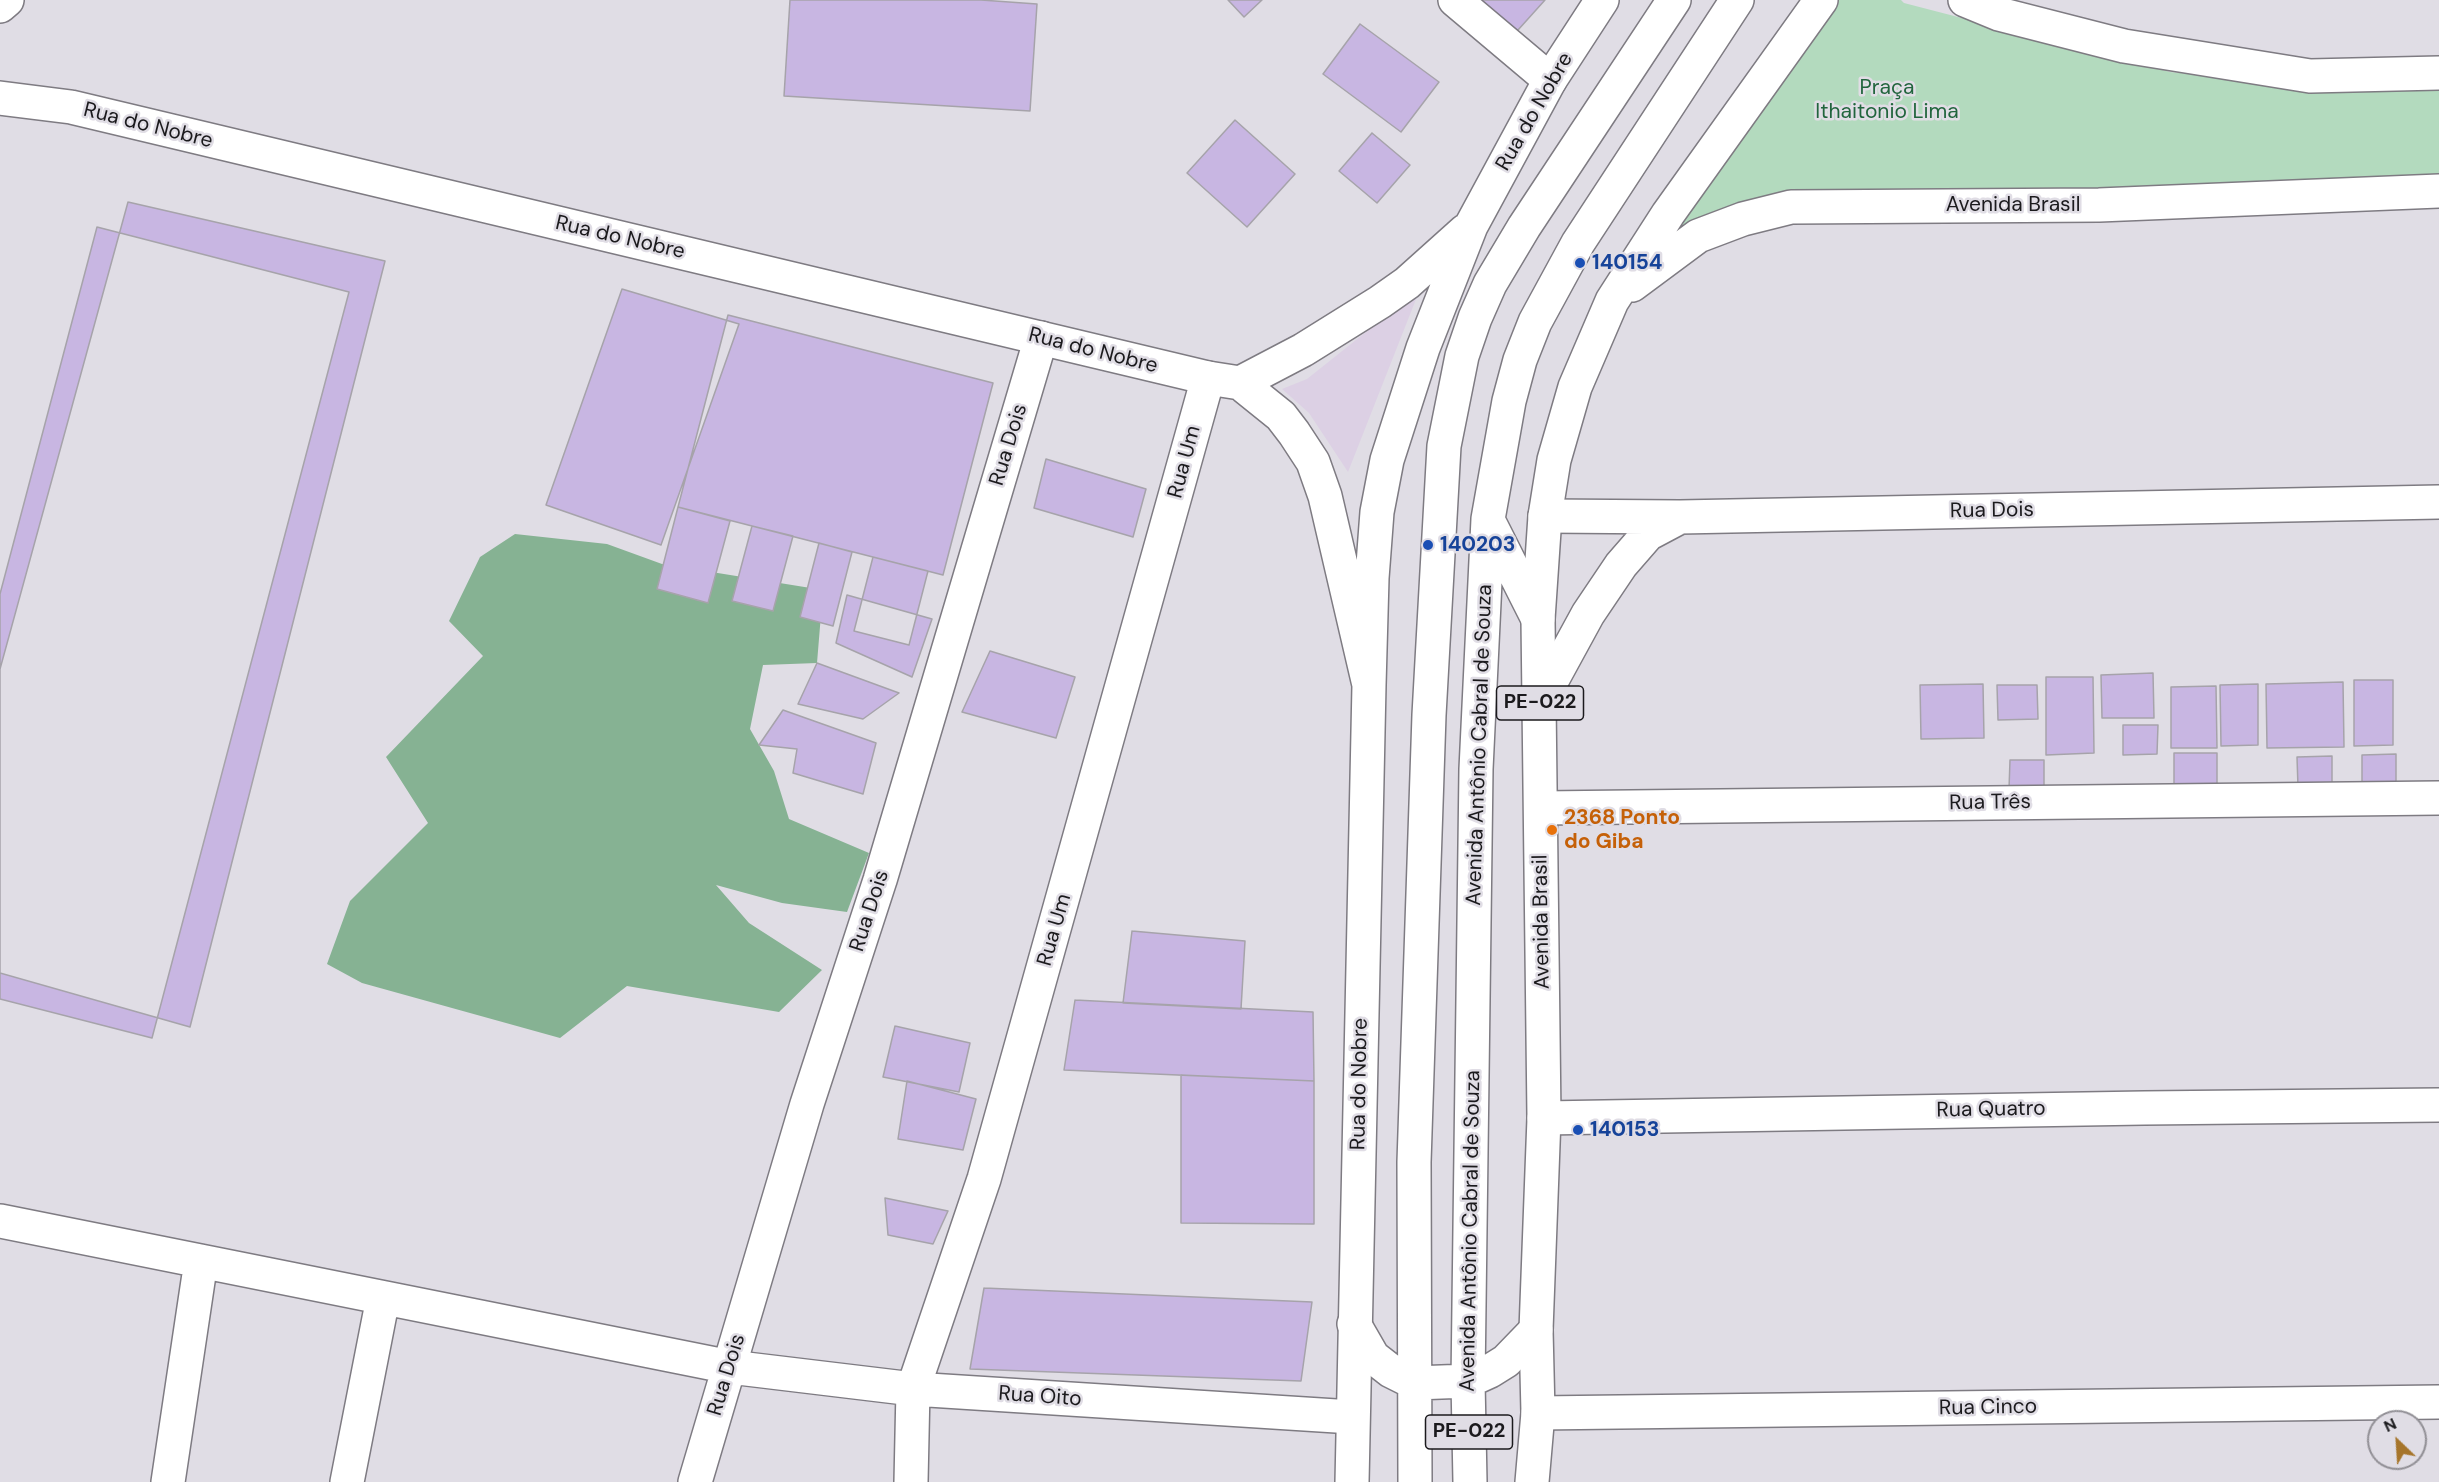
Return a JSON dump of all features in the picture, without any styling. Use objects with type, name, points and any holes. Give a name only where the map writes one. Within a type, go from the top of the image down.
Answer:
[{"type":"main road","points":[[0,6],[7,0]]},
{"type":"main road","points":[[1455,0],[1550,80]]},
{"type":"main road","name":"Rua do Nobre","points":[[1352,1482],[1369,685],[1372,578],[1377,512],[1387,460],[1423,348],[1471,226],[1550,80],[1602,0]]},
{"type":"main road","name":"PE-022","points":[[1415,1482],[1414,1162],[1429,715],[1444,446],[1462,356],[1490,284],[1524,226],[1674,0]]},
{"type":"main road","name":"Avenida Antônio Cabral de Souza","points":[[1470,1482],[1468,1381],[1476,770],[1488,519],[1509,401],[1520,360],[1535,322],[1578,243],[1737,0]]},
{"type":"main road","name":"Avenida Brasil","points":[[1532,1482],[1538,1413],[1536,1330],[1544,1118],[1538,619],[1545,516],[1554,460],[1575,387],[1612,301],[1668,214],[1821,0]]},
{"type":"main road","points":[[1965,0],[1999,14],[2124,46],[2310,76],[2439,73]]},
{"type":"main road","name":"Rua do Nobre","points":[[0,98],[71,107],[1224,381],[1281,416],[1312,462],[1325,496],[1369,685]]},
{"type":"main road","name":"Avenida Brasil","points":[[1612,301],[1698,236],[1743,219],[1791,207],[2099,205],[2439,191]]},
{"type":"main road","name":"Rua do Nobre","points":[[1224,381],[1303,350],[1380,302],[1407,284],[1471,226]]},
{"type":"main road","name":"Rua Dois","points":[[695,1482],[803,1115],[880,880],[1041,338]]},
{"type":"main road","name":"Rua Um","points":[[911,1482],[913,1389],[984,1179],[1128,672],[1224,381]]},
{"type":"main road","name":"Rua Dois","points":[[1545,516],[1680,517],[2439,502]]},
{"type":"main road","points":[[1540,702],[1588,614],[1620,565],[1648,534],[1680,517]]},
{"type":"main road","points":[[1488,519],[1538,619]]},
{"type":"main road","name":"Rua Três","points":[[1541,808],[2439,798]]},
{"type":"main road","name":"Rua Quatro","points":[[1544,1118],[2439,1105]]},
{"type":"main road","name":"Rua Oito","points":[[0,1221],[730,1367],[913,1389],[1352,1417]]},
{"type":"main road","points":[[168,1482],[201,1261]]},
{"type":"main road","points":[[347,1482],[383,1298]]},
{"type":"main road","points":[[1354,1324],[1373,1357],[1391,1371],[1414,1383],[1468,1381],[1506,1361],[1536,1330]]},
{"type":"main road","name":"Rua Cinco","points":[[1538,1413],[2439,1402]]},
{"type":"shaded area","points":[[1420,289],[1348,472],[1309,413],[1282,389],[1307,379]]},
{"type":"green space","name":"Praça Ithaitonio Lima","points":[[1838,0],[1901,0],[1904,3],[2170,72],[2300,85],[2439,87],[2439,182],[1788,201],[1645,263]]},
{"type":"green space","points":[[515,534],[607,544],[662,564],[823,590],[817,663],[763,665],[750,729],[774,771],[789,819],[869,853],[847,912],[782,903],[716,885],[749,923],[822,970],[779,1012],[627,986],[560,1038],[362,983],[327,964],[350,901],[428,823],[386,757],[483,656],[449,621],[480,557]]},
{"type":"building","points":[[790,0],[981,0],[1037,4],[1030,111],[784,96]]},
{"type":"building","points":[[1228,0],[1262,0],[1244,17]]},
{"type":"building","points":[[1466,0],[1545,0],[1509,40]]},
{"type":"building","points":[[1360,24],[1439,82],[1401,132],[1323,74]]},
{"type":"building","points":[[1235,120],[1295,174],[1247,227],[1187,173]]},
{"type":"building","points":[[1372,133],[1410,165],[1377,203],[1339,171]]},
{"type":"building","points":[[128,202],[385,261],[190,1027],[0,973],[0,669]]},
{"type":"building","points":[[97,227],[349,292],[152,1038],[0,999],[0,594]]},
{"type":"building","points":[[622,289],[739,324],[661,545],[546,505]]},
{"type":"building","points":[[728,315],[993,383],[943,575],[678,507]]},
{"type":"building","points":[[1046,459],[1146,489],[1133,537],[1034,508]]},
{"type":"building","points":[[678,507],[730,521],[708,603],[657,589]]},
{"type":"building","points":[[752,526],[793,536],[773,611],[732,601]]},
{"type":"building","points":[[819,543],[852,552],[833,626],[800,617]]},
{"type":"building","points":[[873,557],[928,571],[909,645],[854,631]]},
{"type":"building","points":[[847,595],[932,619],[912,677],[836,643]]},
{"type":"building","points":[[990,651],[1075,677],[1056,738],[962,712]]},
{"type":"building","points":[[817,663],[899,693],[863,719],[798,704]]},
{"type":"building","points":[[2153,673],[2154,718],[2102,718],[2101,675]]},
{"type":"building","points":[[2046,677],[2093,677],[2094,753],[2046,755]]},
{"type":"building","points":[[2354,680],[2393,680],[2393,745],[2354,746]]},
{"type":"building","points":[[2343,682],[2344,747],[2267,748],[2266,684]]},
{"type":"building","points":[[1983,684],[1984,738],[1921,739],[1920,685]]},
{"type":"building","points":[[2258,684],[2258,745],[2221,746],[2220,685]]},
{"type":"building","points":[[1997,685],[2037,685],[2038,719],[1998,720]]},
{"type":"building","points":[[2216,686],[2217,748],[2171,748],[2171,687]]},
{"type":"building","points":[[783,710],[876,743],[863,794],[793,773],[797,749],[759,745]]},
{"type":"building","points":[[2123,725],[2158,725],[2157,754],[2123,755]]},
{"type":"building","points":[[2174,753],[2217,753],[2217,789],[2174,790]]},
{"type":"building","points":[[2396,754],[2396,784],[2362,784],[2362,755]]},
{"type":"building","points":[[2332,756],[2332,786],[2298,787],[2297,757]]},
{"type":"building","points":[[2010,760],[2044,760],[2044,789],[2009,789]]},
{"type":"building","points":[[1132,931],[1245,941],[1241,1009],[1123,1003]]},
{"type":"building","points":[[1075,1000],[1313,1012],[1314,1081],[1064,1070]]},
{"type":"building","points":[[895,1026],[970,1043],[959,1092],[883,1077]]},
{"type":"building","points":[[1181,1075],[1314,1081],[1314,1224],[1181,1223]]},
{"type":"building","points":[[907,1081],[976,1099],[963,1150],[898,1139]]},
{"type":"building","points":[[885,1198],[948,1211],[933,1244],[888,1235]]},
{"type":"building","points":[[984,1288],[1312,1302],[1301,1381],[970,1369]]},
{"type":"place","name":"140154","points":[[1580,263]]},
{"type":"place","name":"140203","points":[[1428,545]]},
{"type":"place","name":"2368 Ponto do Giba","points":[[1552,830]]},
{"type":"place","name":"140153","points":[[1578,1130]]}]
